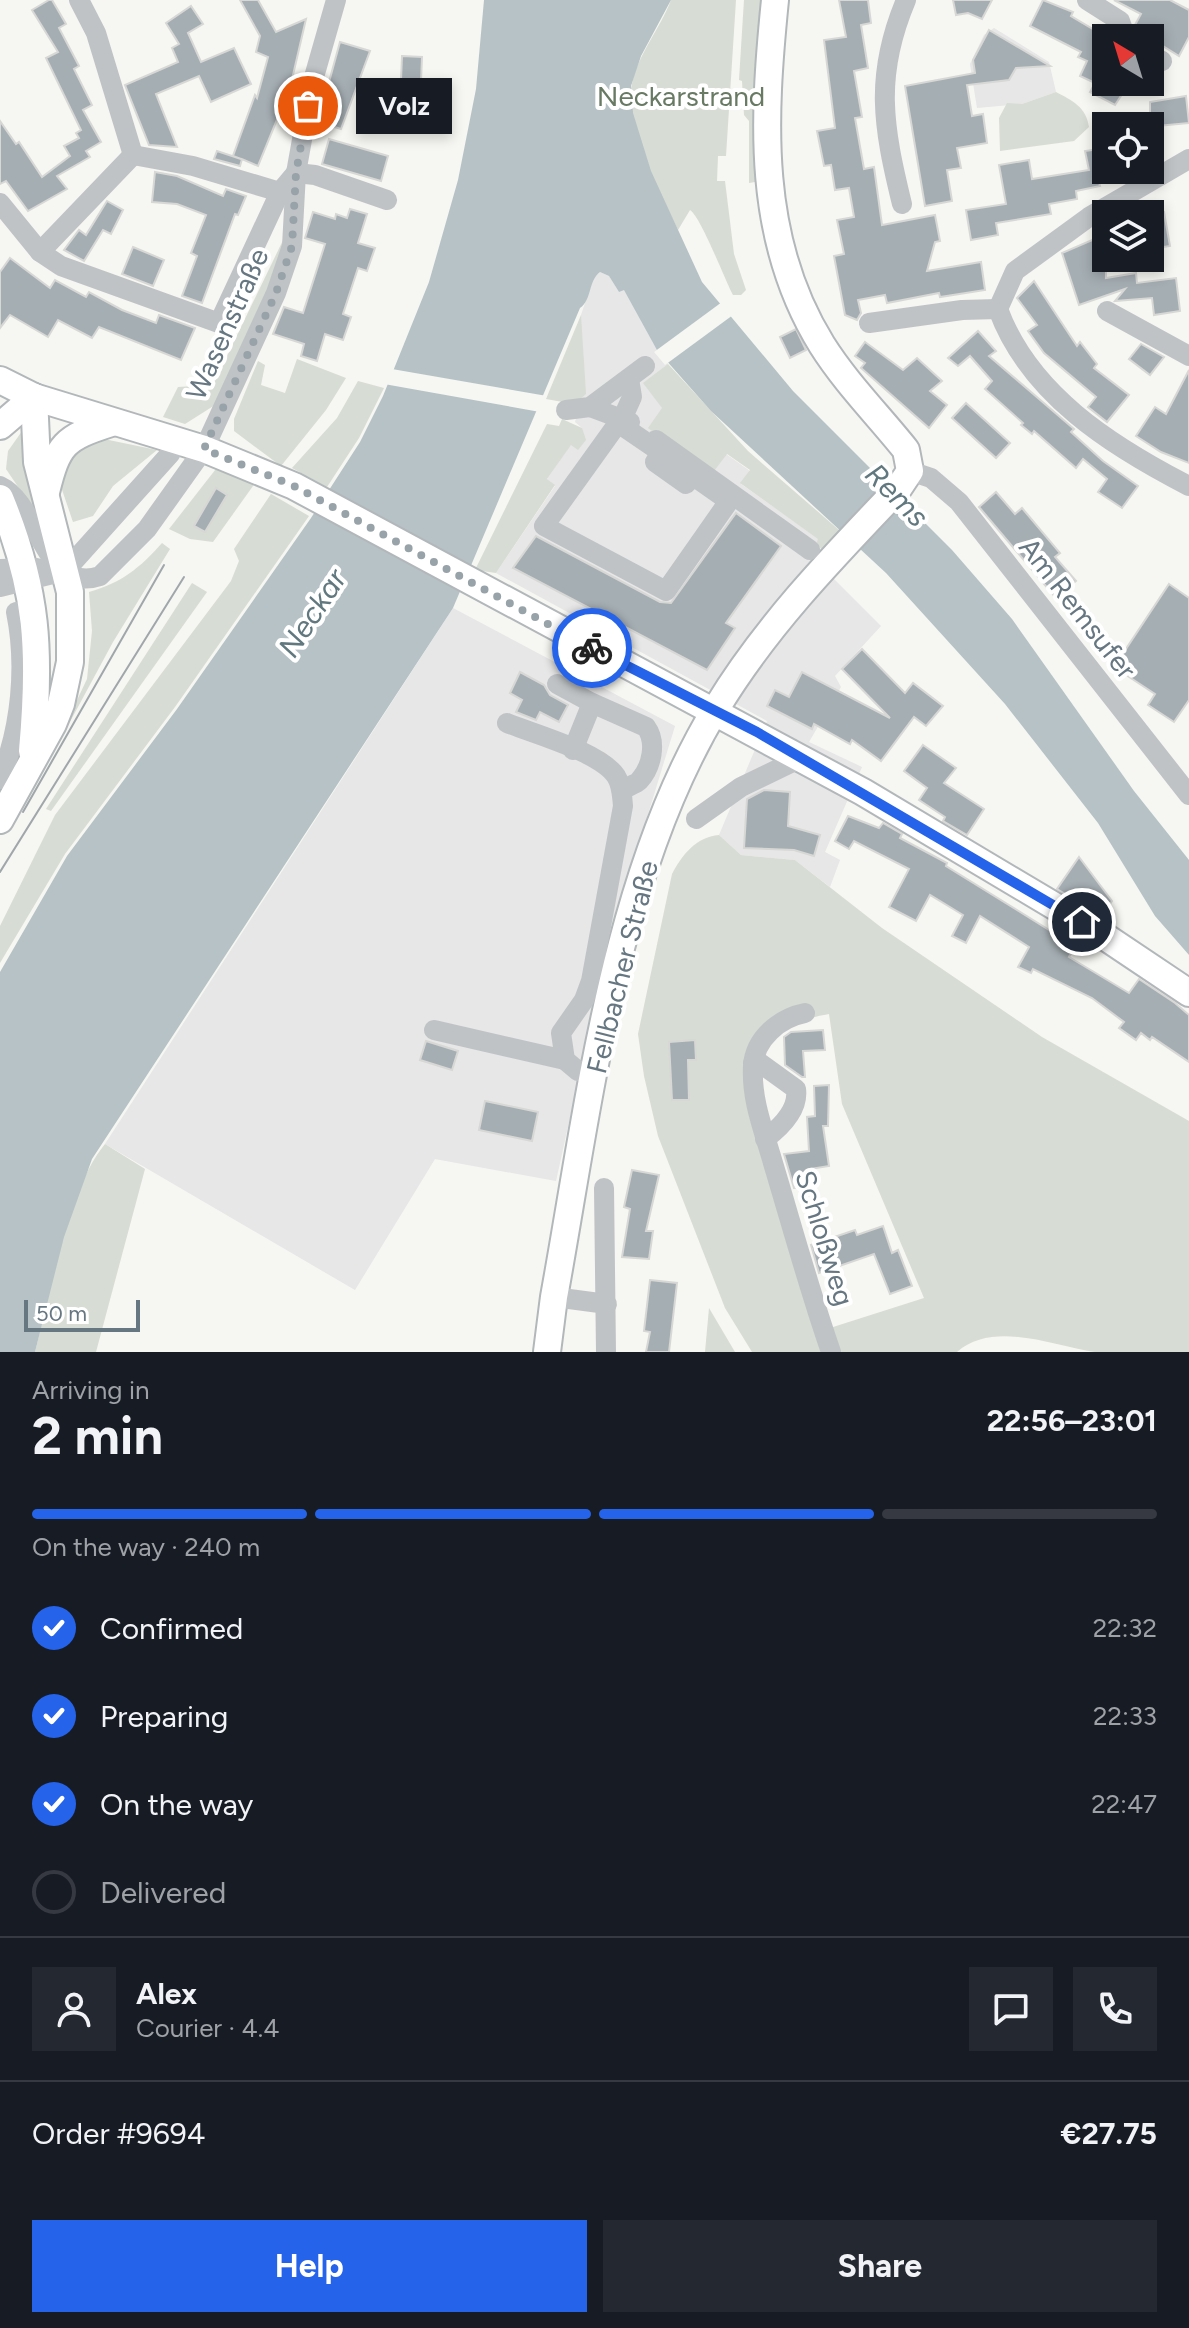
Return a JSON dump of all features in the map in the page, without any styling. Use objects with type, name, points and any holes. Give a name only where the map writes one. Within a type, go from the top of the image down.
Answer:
[{"type":"main road","points":[[775,0],[765,150],[771,204],[788,274],[820,342],[906,450],[907,475]]},
{"type":"main road","points":[[0,380],[34,397],[111,423],[178,440],[294,486],[801,758],[1098,932],[1189,993]]},
{"type":"main road","points":[[0,395],[34,397]]},
{"type":"main road","points":[[0,426],[34,397]]},
{"type":"main road","points":[[0,820],[53,724],[66,684],[72,631],[65,571],[37,462],[34,397]]},
{"type":"main road","points":[[45,495],[53,463],[70,438],[111,423]]},
{"type":"main road","name":"Fellbacher Straße","points":[[547,1352],[554,1297],[596,1071],[638,884],[686,762],[715,710],[755,651],[907,475]]},
{"type":"main road","points":[[0,498],[28,574],[37,629],[38,679],[32,758]]},
{"type":"street","points":[[79,0],[96,33],[133,155]]},
{"type":"street","name":"Wasenstraße","points":[[65,571],[92,578],[100,576],[147,529],[204,449],[276,293],[292,246],[296,173],[312,84],[336,0]]},
{"type":"street","points":[[902,204],[889,151],[884,75],[887,49],[906,0]]},
{"type":"street","points":[[1087,0],[1121,24]]},
{"type":"street","points":[[133,155],[193,166],[280,192]]},
{"type":"street","points":[[0,203],[40,252],[133,155]]},
{"type":"street","points":[[1189,159],[1089,217],[1023,265],[1009,281],[998,309],[1010,342],[1055,396],[1111,441],[1189,486]]},
{"type":"street","points":[[296,173],[315,175],[387,200]]},
{"type":"street","name":"Wasenstraße","points":[[40,252],[61,266],[219,323],[280,192],[296,173]]},
{"type":"street","points":[[869,323],[962,310],[998,309]]},
{"type":"street","points":[[1107,311],[1189,356]]},
{"type":"street","points":[[547,521],[540,517],[632,397],[637,373],[590,407]]},
{"type":"street","points":[[566,410],[590,407],[617,416],[810,550]]},
{"type":"street","points":[[618,423],[662,453],[655,462],[686,484],[692,475],[718,489],[729,501],[666,591],[544,526],[618,423]]},
{"type":"street","points":[[0,569],[28,574],[65,571],[170,454],[178,440]]},
{"type":"street","name":"Am Remsufer","points":[[907,475],[931,478],[959,502],[1189,795]]},
{"type":"street","points":[[0,486],[22,502],[49,558],[65,571]]},
{"type":"street","points":[[0,587],[28,574]]},
{"type":"street","points":[[8,608],[37,629]]},
{"type":"street","points":[[0,779],[9,758],[18,704],[21,642],[8,608]]},
{"type":"street","points":[[557,684],[646,727],[652,734],[653,750],[639,781],[622,790]]},
{"type":"street","points":[[573,750],[592,703]]},
{"type":"street","points":[[507,723],[602,762],[615,775],[622,790],[623,806],[591,981],[584,1000],[561,1033],[565,1060]]},
{"type":"street","points":[[696,819],[741,787],[801,758]]},
{"type":"street","points":[[765,1139],[790,1114],[798,1101],[796,1089],[760,1063],[753,1063],[764,1037],[774,1027],[787,1017],[805,1013]]},
{"type":"street","points":[[434,1030],[565,1060],[578,1071],[596,1071]]},
{"type":"street","name":"Schloßweg","points":[[753,1063],[759,1123],[831,1352]]},
{"type":"street","points":[[604,1188],[606,1352]]},
{"type":"street","points":[[554,1297],[607,1304]]},
{"type":"shaded area","points":[[994,28],[1049,62],[1056,92],[1022,104],[977,108],[970,64],[984,35]]},
{"type":"shaded area","points":[[600,272],[609,276],[619,292],[624,289],[668,364],[653,377],[662,408],[711,474],[726,454],[750,471],[741,484],[819,539],[816,545],[822,549],[814,559],[881,626],[835,676],[841,687],[809,742],[862,767],[825,852],[840,860],[830,887],[795,860],[741,855],[719,835],[767,721],[496,573],[555,486],[547,479],[582,428],[575,422],[581,400],[581,315],[594,276]]},
{"type":"shaded area","points":[[453,608],[675,726],[608,945],[556,1181],[435,1159],[355,1290],[105,1144]]},
{"type":"green space","name":"Neckarstrand","points":[[671,0],[736,0],[726,156],[718,156],[717,181],[725,181],[734,254],[746,290],[741,295],[733,295],[706,235],[690,210],[678,230],[653,178],[633,119],[630,101],[635,73]]},
{"type":"green space","points":[[744,0],[767,0],[758,81],[755,182],[749,183],[749,121],[744,115],[742,81],[739,80]]},
{"type":"green space","points":[[1056,92],[1082,110],[1089,127],[1074,141],[1000,151],[999,118],[1007,103],[1022,104]]},
{"type":"green space","points":[[287,232],[280,262],[215,405],[185,424],[163,417],[178,387],[213,385]]},
{"type":"green space","points":[[581,315],[586,394],[574,404],[546,399]]},
{"type":"green space","points":[[297,359],[346,378],[326,410],[281,466],[234,431],[234,419],[258,361],[265,365],[261,385],[285,393]]},
{"type":"green space","points":[[668,364],[748,451],[839,530],[822,549],[816,545],[818,539],[740,483],[750,470],[727,454],[711,475],[648,428],[662,408],[643,383]]},
{"type":"green space","points":[[358,381],[384,388],[359,438],[327,487],[292,468],[337,418]]},
{"type":"green space","points":[[562,419],[582,428],[586,440],[578,450],[571,445],[547,479],[555,485],[496,573],[475,570],[547,424],[559,426]]},
{"type":"green space","points":[[25,427],[48,531],[6,469],[8,451]]},
{"type":"green space","points":[[99,438],[157,450],[113,486],[93,516],[73,522],[58,478],[66,453]]},
{"type":"green space","points":[[219,465],[258,479],[213,542],[190,539],[169,529]]},
{"type":"green space","points":[[271,494],[309,516],[175,707],[65,854],[0,963],[0,926],[55,815],[231,581],[239,561],[234,549]]},
{"type":"green space","points":[[162,543],[170,549],[113,642],[44,770],[87,679],[92,631],[89,592],[129,574]]},
{"type":"green space","points":[[192,583],[207,592],[51,811],[46,809]]},
{"type":"green space","points":[[719,835],[741,855],[795,860],[882,928],[1042,1037],[1189,1121],[1189,1352],[1095,1352],[1006,1336],[972,1343],[957,1352],[752,1352],[725,1308],[658,1136],[638,1034],[672,874],[691,848],[711,836]],"holes":[[[829,1014],[842,1104],[924,1298],[830,1328],[760,1087],[765,1056],[778,1035],[799,1022]]]},
{"type":"green space","points":[[105,1144],[145,1169],[96,1352],[35,1352],[70,1214],[92,1164]]},
{"type":"green space","points":[[709,1308],[735,1352],[705,1352]]},
{"type":"water","points":[[484,0],[671,0],[641,56],[631,86],[633,113],[651,171],[702,282],[793,391],[952,550],[1012,619],[1134,791],[1189,860],[1189,955],[1155,916],[1098,823],[1005,704],[886,573],[711,411],[657,350],[624,290],[619,292],[609,276],[600,272],[580,308],[453,608],[92,1159],[64,1237],[35,1352],[0,1352],[0,972],[67,856],[177,709],[311,518],[360,442],[383,396],[429,282],[458,180],[476,89]]},
{"type":"pier","points":[[722,302],[733,315],[665,365],[654,352]]},
{"type":"pier","points":[[392,369],[547,396],[540,412],[384,384]]},
{"type":"building","points":[[52,0],[66,24],[59,28],[79,66],[74,69],[92,105],[83,110],[101,142],[86,151],[90,157],[57,176],[67,189],[28,211],[6,181],[0,184],[0,121],[16,144],[19,142],[42,177],[70,156],[64,146],[79,138],[76,133],[81,130],[46,58],[58,52],[32,10]]},
{"type":"building","points":[[240,0],[258,0],[276,32],[306,19],[290,88],[258,166],[242,159],[240,166],[214,159],[217,151],[241,159],[233,156],[255,95],[257,98],[268,57],[256,52],[260,36]]},
{"type":"building","points":[[839,0],[868,0],[871,23],[861,25],[868,68],[854,71],[862,117],[855,118],[864,169],[874,167],[882,225],[935,215],[940,241],[935,242],[927,271],[981,262],[985,290],[940,297],[939,293],[887,303],[885,295],[858,300],[861,313],[857,320],[845,315],[834,256],[844,254],[837,220],[854,217],[849,188],[835,190],[831,165],[824,166],[817,131],[835,128],[824,40],[846,37]]},
{"type":"building","points":[[953,0],[992,0],[982,19],[968,13],[956,15]]},
{"type":"building","points":[[1043,0],[1073,12],[1071,16],[1092,29],[1092,82],[1080,76],[1087,61],[1078,57],[1081,52],[1030,26]]},
{"type":"building","points":[[1114,0],[1170,0],[1189,10],[1189,37],[1179,56],[1164,47],[1164,24],[1136,24],[1141,14]]},
{"type":"building","points":[[191,6],[203,24],[188,33],[201,62],[234,48],[251,84],[211,102],[199,76],[156,94],[177,147],[149,145],[125,85],[178,62],[172,48],[179,44],[166,23]]},
{"type":"building","points":[[989,30],[1050,66],[1016,68],[1009,80],[967,85],[972,116],[983,114],[987,143],[957,148],[961,168],[947,170],[952,201],[925,206],[905,86],[975,73],[973,60]]},
{"type":"building","points":[[340,42],[370,51],[341,129],[318,122]]},
{"type":"building","points":[[402,56],[422,57],[421,82],[401,80]]},
{"type":"building","points":[[390,87],[406,91],[400,115],[384,110]]},
{"type":"building","points":[[1098,96],[1121,96],[1115,105]]},
{"type":"building","points":[[1186,96],[1189,123],[1164,125],[1164,112],[1150,112],[1150,102]]},
{"type":"building","points":[[329,139],[388,156],[381,181],[322,164]]},
{"type":"building","points":[[1092,150],[1092,184],[1100,186],[1076,191],[1077,199],[1049,204],[1051,214],[996,223],[998,235],[971,240],[966,210],[1006,204],[999,165],[1029,160],[1032,179],[1089,170],[1085,151]]},
{"type":"building","points":[[155,172],[177,176],[223,196],[226,189],[246,196],[238,215],[235,214],[202,303],[182,296],[197,256],[191,253],[206,215],[177,204],[152,202]]},
{"type":"building","points":[[107,201],[123,210],[111,234],[103,230],[84,261],[64,250],[79,230],[86,235]]},
{"type":"building","points":[[350,209],[367,214],[358,243],[375,248],[367,271],[358,268],[343,314],[351,317],[343,340],[325,334],[317,361],[301,356],[304,344],[273,334],[284,307],[303,313],[325,244],[305,238],[313,212],[335,219],[336,214],[347,218]]},
{"type":"building","points":[[1164,212],[1170,246],[1164,247]]},
{"type":"building","points":[[1092,240],[1092,272],[1106,272],[1106,278],[1136,273],[1137,283],[1176,278],[1180,311],[1154,315],[1152,298],[1115,301],[1125,289],[1079,305],[1062,253]]},
{"type":"building","points":[[133,247],[164,260],[153,286],[122,274]]},
{"type":"building","points":[[10,258],[50,288],[55,280],[86,297],[89,292],[122,310],[156,323],[159,315],[195,328],[181,360],[99,327],[92,338],[58,320],[48,337],[10,315],[0,328],[0,272]]},
{"type":"building","points":[[1034,281],[1077,346],[1080,342],[1097,364],[1094,368],[1129,395],[1107,422],[1088,407],[1096,397],[1044,353],[1028,331],[1037,325],[1017,298]]},
{"type":"building","points":[[796,329],[806,350],[790,358],[780,337]]},
{"type":"building","points":[[978,331],[996,351],[989,356],[1074,429],[1071,432],[1103,461],[1138,486],[1122,508],[1098,492],[1107,479],[1083,459],[1076,468],[1034,431],[1032,434],[1021,425],[1023,423],[985,389],[992,381],[970,356],[958,366],[948,358]]},
{"type":"building","points":[[865,342],[903,370],[917,358],[942,381],[930,391],[947,405],[929,428],[861,368],[865,363],[855,356]]},
{"type":"building","points":[[1141,344],[1164,357],[1150,375],[1129,359]]},
{"type":"building","points":[[1189,370],[1189,463],[1161,452],[1136,436],[1155,407],[1166,414]]},
{"type":"building","points":[[966,403],[1010,443],[996,458],[952,418]]},
{"type":"building","points":[[216,488],[227,495],[205,532],[194,526]]},
{"type":"building","points":[[996,492],[1015,514],[1022,508],[1060,553],[1055,557],[1076,581],[1056,598],[979,507]]},
{"type":"building","points":[[736,513],[781,546],[726,623],[735,628],[707,670],[513,568],[536,536],[660,602],[671,603]]},
{"type":"building","points":[[1169,584],[1189,598],[1189,700],[1174,722],[1148,705],[1155,694],[1114,667]]},
{"type":"building","points":[[862,649],[905,693],[913,683],[943,706],[926,726],[914,717],[881,761],[852,740],[850,744],[814,724],[812,729],[767,706],[775,690],[789,697],[802,672],[890,718],[842,669]]},
{"type":"building","points":[[520,672],[544,685],[550,695],[568,705],[559,722],[540,712],[536,720],[516,712],[522,700],[510,693]]},
{"type":"building","points":[[923,745],[956,768],[944,783],[984,809],[967,835],[943,821],[945,817],[919,800],[927,788],[904,771]]},
{"type":"building","points":[[764,790],[790,792],[788,826],[820,835],[814,856],[794,850],[744,848],[747,799]]},
{"type":"building","points":[[848,816],[879,828],[883,823],[902,834],[900,838],[947,863],[946,866],[1054,933],[1057,926],[1079,939],[1069,957],[1129,993],[1139,979],[1175,1003],[1189,1015],[1189,1062],[1152,1037],[1150,1040],[1141,1033],[1136,1040],[1119,1028],[1124,1022],[1092,998],[1033,969],[1031,973],[1018,967],[1029,947],[980,916],[966,943],[952,936],[963,915],[930,895],[916,921],[889,907],[909,869],[854,841],[849,849],[835,841]]},
{"type":"building","points":[[1079,857],[1112,901],[1102,916],[1057,889]]},
{"type":"building","points":[[823,1030],[825,1050],[803,1051],[805,1077],[785,1065],[784,1037],[791,1032]]},
{"type":"building","points":[[695,1040],[696,1060],[688,1060],[689,1100],[672,1100],[669,1042]]},
{"type":"building","points":[[426,1041],[458,1051],[452,1070],[420,1060]]},
{"type":"building","points":[[829,1085],[828,1126],[823,1126],[829,1166],[810,1169],[812,1187],[794,1188],[784,1154],[809,1151],[807,1117],[815,1116],[814,1086]]},
{"type":"building","points":[[485,1101],[538,1112],[532,1141],[479,1130]]},
{"type":"building","points":[[632,1170],[659,1175],[646,1231],[653,1231],[649,1259],[622,1257],[630,1209],[624,1207]]},
{"type":"building","points":[[883,1226],[892,1253],[898,1250],[912,1286],[890,1294],[874,1254],[819,1273],[811,1245],[855,1230],[857,1235]]},
{"type":"building","points":[[650,1280],[677,1283],[669,1352],[646,1352],[650,1332],[644,1331]]},
{"type":"tram line","points":[[23,812],[164,565]]},
{"type":"tram line","points":[[0,872],[184,577]]},
{"type":"way so far","points":[[308,106],[296,173],[292,246],[276,293],[252,339],[204,449],[294,486],[592,648]]},
{"type":"place","name":"Volz","points":[[308,106]]},
{"type":"route","points":[[592,648],[757,732],[1082,922]]},
{"type":"water label","name":"Rems","points":[[897,495]]},
{"type":"water label","name":"Neckar","points":[[312,613]]}]
